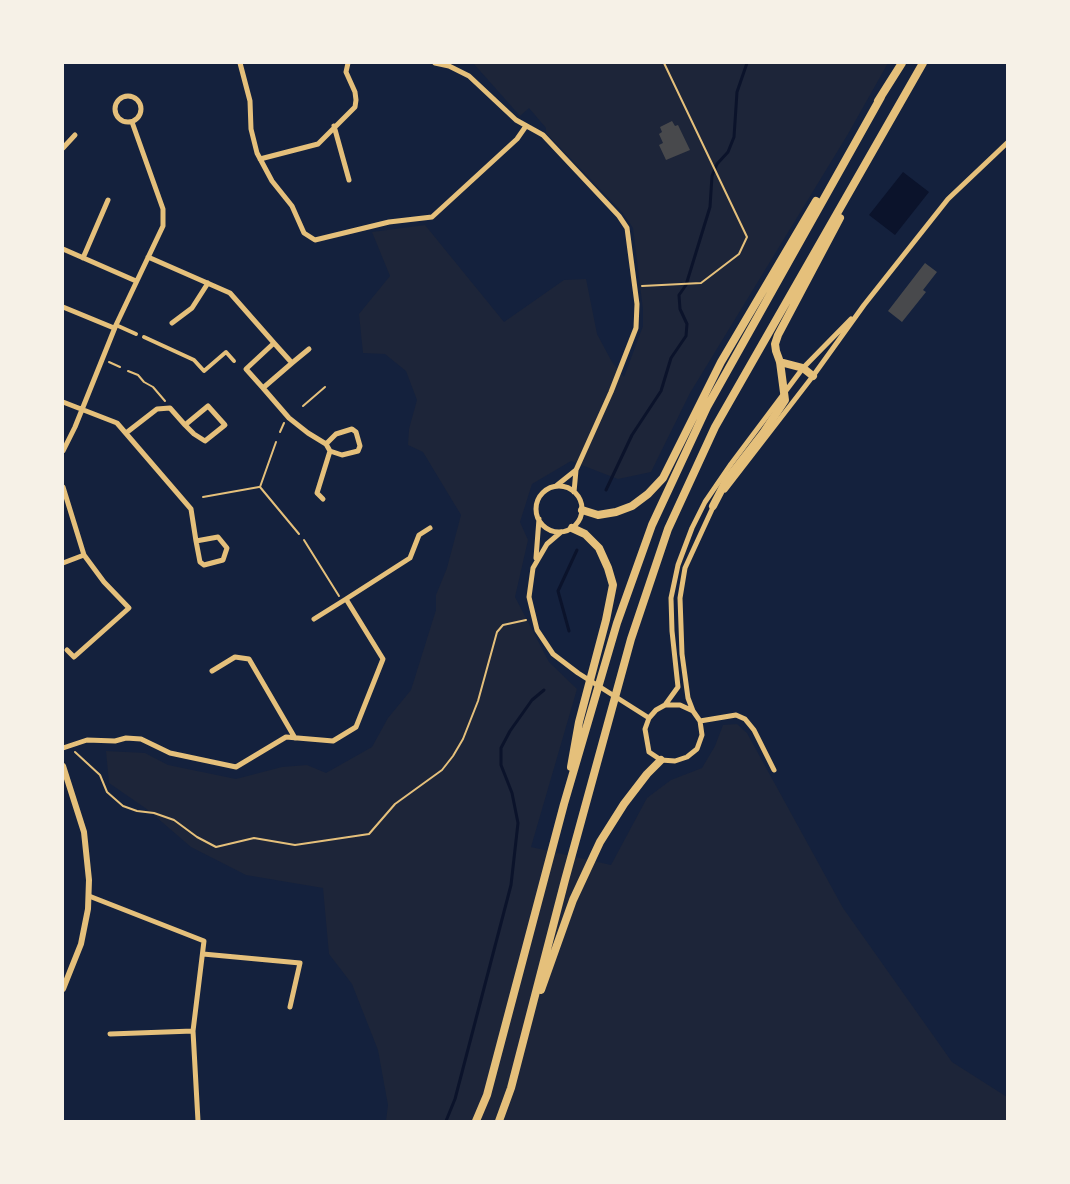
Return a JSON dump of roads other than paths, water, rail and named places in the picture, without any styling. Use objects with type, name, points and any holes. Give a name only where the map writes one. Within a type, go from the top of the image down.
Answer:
[{"type":"highway","points":[[582,510],[598,515],[632,506],[648,494],[663,478],[721,362],[799,227],[902,63]]},
{"type":"highway","points":[[499,1121],[523,1041],[631,639],[668,530],[715,427],[923,63]]},
{"type":"highway","points":[[476,1121],[487,1095],[564,804],[617,623],[652,525],[707,407],[880,98]]},
{"type":"highway","points":[[713,506],[726,481],[780,409],[784,393],[776,344],[778,335],[901,101]]},
{"type":"highway","points":[[780,362],[803,369],[813,376]]},
{"type":"highway","points":[[564,804],[579,722],[613,585],[599,548],[585,534],[572,528]]},
{"type":"highway","points":[[523,1041],[573,900],[600,842],[647,774],[661,760]]},
{"type":"street","points":[[240,63],[250,101],[251,129],[260,159],[272,181],[292,207],[304,233],[315,240],[389,222],[432,217],[517,139],[526,126]]},
{"type":"street","points":[[260,159],[318,144],[355,107],[356,100],[346,72],[348,63]]},
{"type":"street","points":[[435,63],[449,66],[469,76],[516,120],[543,135],[619,216],[627,228],[636,286],[636,328],[611,392],[576,470],[574,492]]},
{"type":"street","points":[[124,96],[138,101],[140,117],[132,122],[122,121],[117,117],[115,110],[118,100],[124,96]]},
{"type":"street","points":[[63,451],[115,327],[163,226],[163,209],[132,122]]},
{"type":"street","points":[[334,126],[349,180]]},
{"type":"street","points":[[63,148],[75,135]]},
{"type":"street","points":[[864,305],[803,369],[784,393],[705,502],[692,528],[678,566],[671,598],[678,687],[665,705],[649,718],[645,729],[649,752],[661,760],[675,761],[687,757],[697,749],[702,735],[700,721],[688,698],[682,654],[680,598],[685,568],[713,506],[813,376],[864,305],[948,199],[1007,143]]},
{"type":"street","points":[[83,258],[108,200]]},
{"type":"street","points":[[63,249],[136,281]]},
{"type":"street","points":[[148,257],[230,293],[292,363]]},
{"type":"street","points":[[172,323],[192,308],[208,283]]},
{"type":"street","points":[[63,307],[136,334]]},
{"type":"street","points":[[144,337],[194,360],[204,371],[226,352],[234,361]]},
{"type":"street","points":[[246,369],[274,343]]},
{"type":"street","points":[[263,388],[309,349]]},
{"type":"street","points":[[238,367],[246,369],[289,418],[326,444],[330,451],[342,456],[358,451],[360,446],[356,432],[352,429],[336,434],[326,444]]},
{"type":"street","points":[[63,402],[117,423],[191,509],[196,542],[200,562],[204,565],[223,560],[227,548],[218,537],[196,542]]},
{"type":"street","points":[[126,433],[157,409],[170,408],[185,425],[194,434],[205,441],[225,425],[208,406],[185,425]]},
{"type":"street","points":[[323,500],[317,493],[330,451]]},
{"type":"street","points":[[555,487],[576,470]]},
{"type":"street","points":[[536,559],[547,544],[561,532],[572,528],[577,523],[582,510],[582,503],[574,492],[562,486],[548,489],[539,499],[537,506],[539,519],[536,559],[529,597],[537,630],[553,654],[578,673],[649,718]]},
{"type":"street","points":[[63,487],[84,555],[104,582],[129,608],[74,657],[68,650]]},
{"type":"street","points":[[539,519],[549,529],[561,532]]},
{"type":"street","points":[[314,619],[410,558],[419,535],[430,528]]},
{"type":"street","points":[[63,563],[84,555]]},
{"type":"street","points":[[66,747],[87,740],[141,739],[170,753],[236,767],[286,737],[333,741],[356,727],[382,658],[344,600]]},
{"type":"street","points":[[212,671],[235,657],[249,659],[295,738]]},
{"type":"street","points":[[665,705],[680,705],[693,711]]},
{"type":"street","points":[[700,721],[736,715],[745,719],[754,730],[774,770]]},
{"type":"street","points":[[63,766],[84,834],[88,859],[89,896],[81,944],[63,989]]},
{"type":"street","points":[[89,896],[204,941],[193,1031],[198,1121]]},
{"type":"street","points":[[203,954],[300,963],[290,1007]]},
{"type":"street","points":[[110,1034],[193,1031]]},
{"type":"waterway","points":[[606,490],[632,435],[661,391],[671,358],[686,336],[687,324],[680,309],[679,295],[686,285],[710,207],[712,176],[717,164],[728,152],[734,137],[737,92],[747,63]]},
{"type":"waterway","points":[[569,631],[558,591],[577,550]]},
{"type":"waterway","points":[[446,1121],[455,1099],[511,885],[518,823],[512,793],[501,765],[501,748],[532,700],[544,690]]}]
